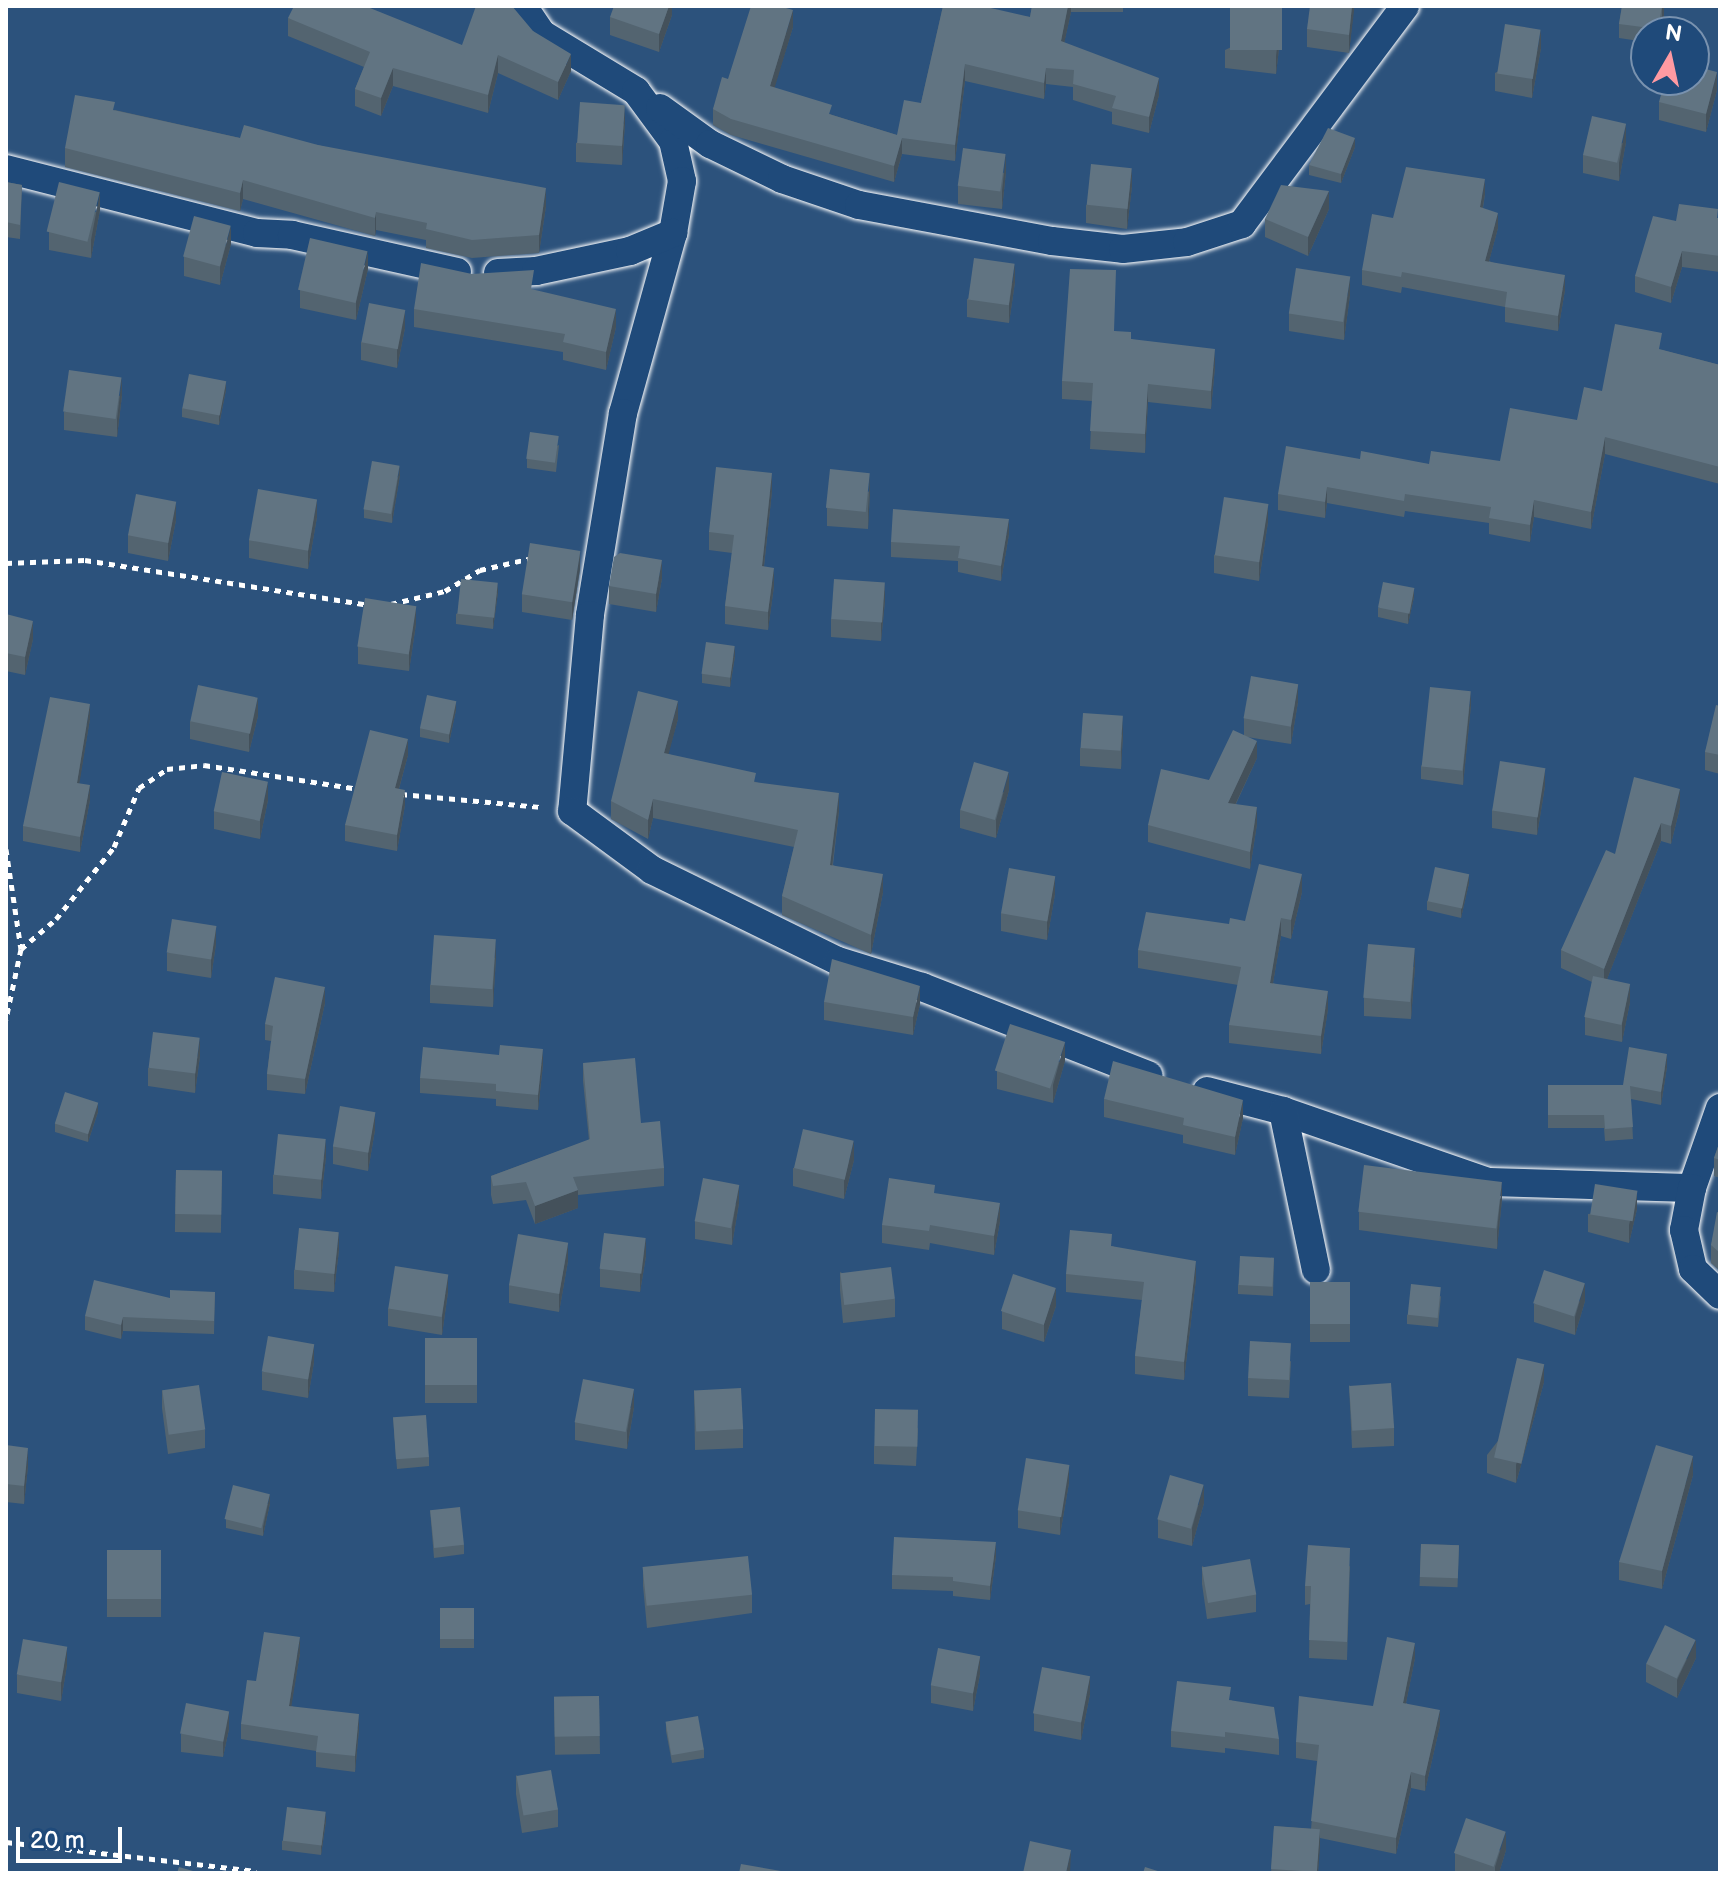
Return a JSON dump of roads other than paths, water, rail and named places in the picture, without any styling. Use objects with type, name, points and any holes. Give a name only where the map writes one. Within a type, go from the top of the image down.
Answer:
[{"type":"street","points":[[516,6],[527,12],[542,34],[636,91],[710,144],[782,179],[859,205],[957,227],[1123,249],[1187,242],[1242,224],[1405,6]]},
{"type":"street","points":[[636,91],[673,141],[682,181],[673,233],[623,413],[590,615],[572,811],[652,870],[838,961],[922,987],[1160,1079],[1283,1111],[1488,1182],[1692,1188]]},
{"type":"street","points":[[6,169],[257,233],[292,235],[471,275],[536,271],[630,251],[673,233]]},
{"type":"street","points":[[1720,1108],[1692,1188],[1684,1230],[1693,1269],[1720,1295]]},
{"type":"street","points":[[1283,1111],[1316,1270]]}]
